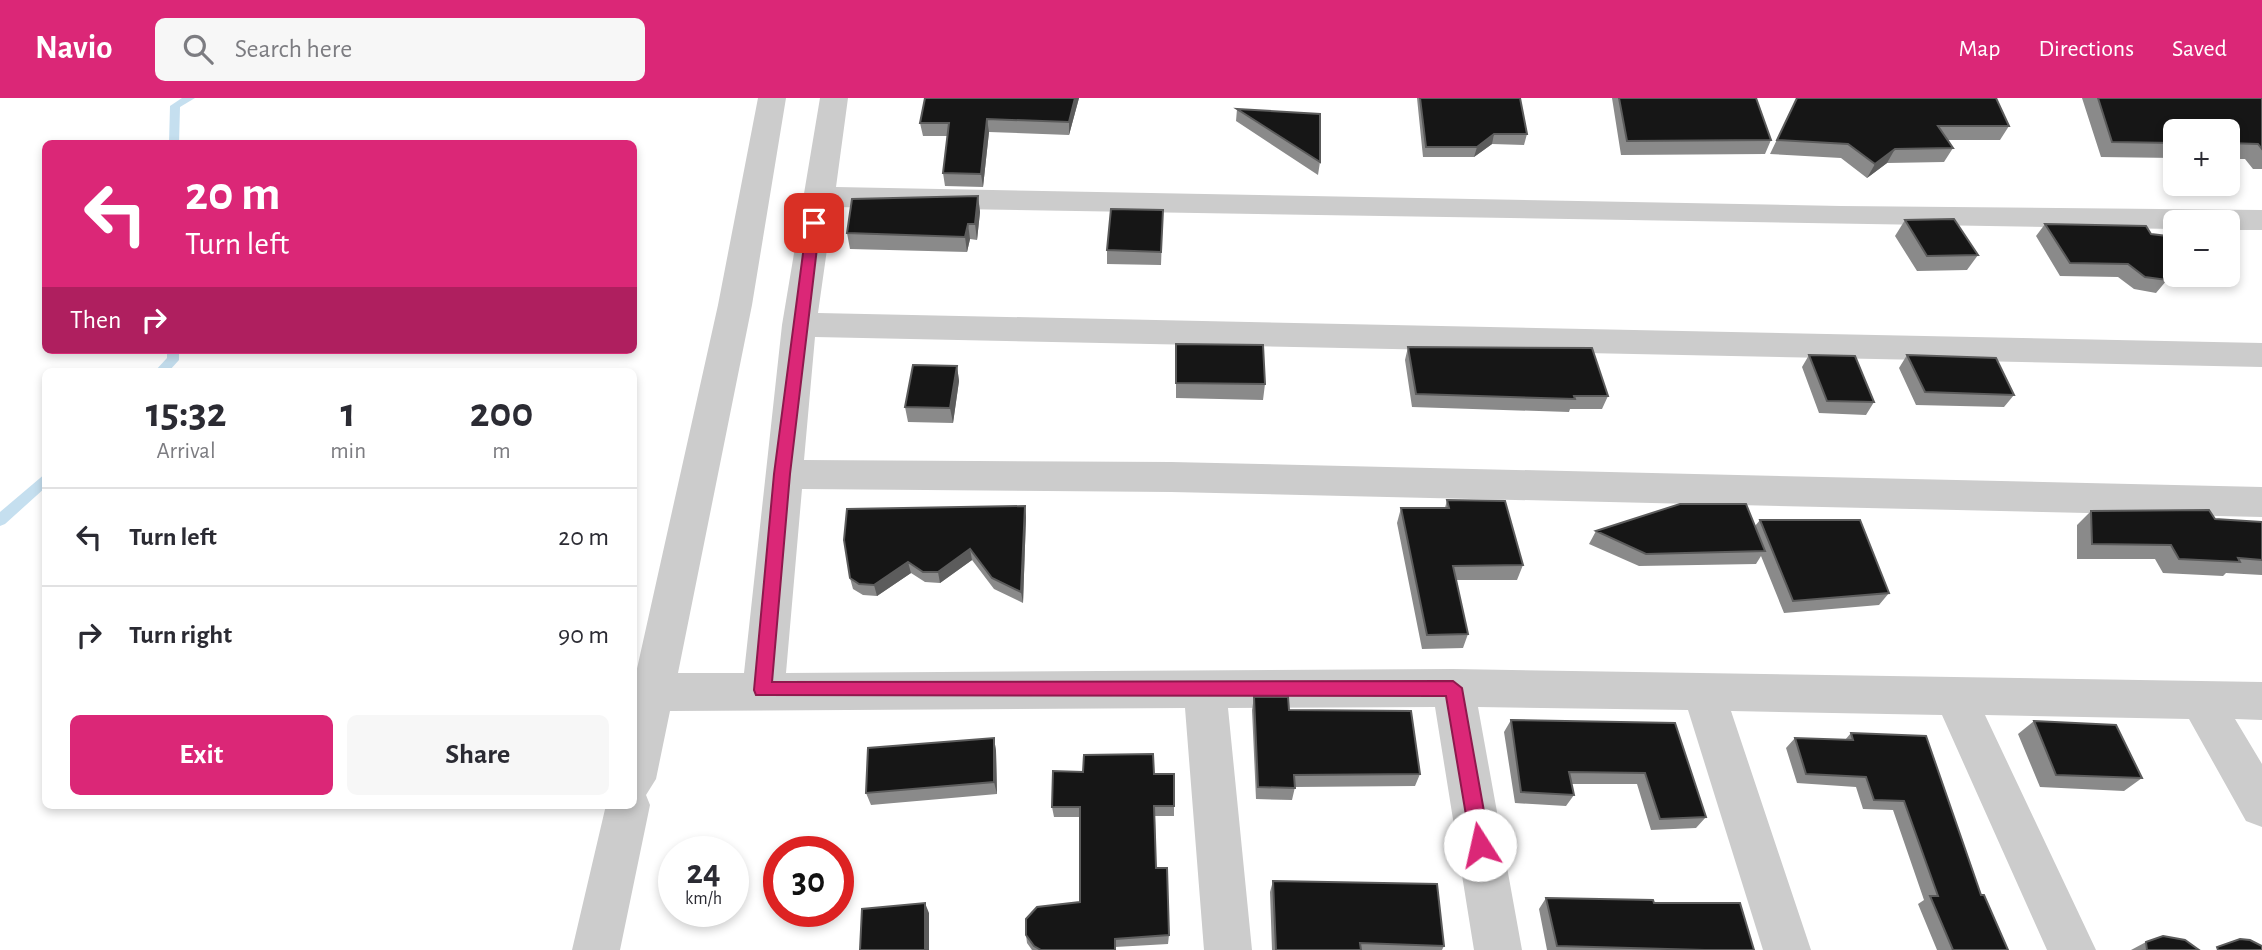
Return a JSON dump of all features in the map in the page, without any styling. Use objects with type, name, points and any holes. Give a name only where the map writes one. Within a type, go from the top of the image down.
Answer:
[{"type":"street","points":[[637,764],[735,304],[772,98]]},
{"type":"street","points":[[763,690],[782,474],[799,325],[834,98]]},
{"type":"street","points":[[817,197],[1841,216],[2262,220]]},
{"type":"street","points":[[799,325],[2262,355]]},
{"type":"street","points":[[782,474],[1171,477],[2262,502]]},
{"type":"street","points":[[1205,688],[1228,950]]},
{"type":"street","points":[[652,692],[1453,688],[2262,701]]},
{"type":"street","points":[[1453,688],[1498,950]]},
{"type":"street","points":[[1704,693],[1787,950]]},
{"type":"street","points":[[1955,697],[2072,950]]},
{"type":"street","points":[[2200,699],[2262,806]]},
{"type":"street","points":[[596,950],[627,809]]},
{"type":"building","points":[[925,98],[1075,98],[1069,122],[987,119],[981,174],[943,173],[949,123],[920,123]]},
{"type":"building","points":[[1420,98],[1520,98],[1527,134],[1494,134],[1477,147],[1426,147]]},
{"type":"building","points":[[1619,98],[1756,98],[1771,140],[1627,141]]},
{"type":"building","points":[[1797,98],[1996,98],[2009,126],[1938,126],[1953,148],[1895,149],[1875,164],[1848,144],[1777,140]]},
{"type":"building","points":[[2098,98],[2262,98],[2262,149],[2258,144],[2240,143],[2240,119],[2163,119],[2163,143],[2112,142]]},
{"type":"building","points":[[1237,109],[1320,114],[1320,162]]},
{"type":"building","points":[[978,196],[975,224],[968,224],[965,237],[847,233],[852,199]]},
{"type":"building","points":[[1111,209],[1163,210],[1161,252],[1107,250]]},
{"type":"building","points":[[1954,219],[1978,255],[1927,256],[1905,220]]},
{"type":"building","points":[[2045,224],[2146,226],[2151,234],[2163,236],[2163,279],[2145,277],[2128,264],[2070,263]]},
{"type":"building","points":[[1176,344],[1263,345],[1265,384],[1176,383]]},
{"type":"building","points":[[1408,347],[1592,348],[1608,396],[1574,396],[1575,399],[1416,394]]},
{"type":"building","points":[[1809,355],[1855,356],[1874,402],[1827,401]]},
{"type":"building","points":[[1907,355],[1996,358],[2014,395],[1925,392]]},
{"type":"building","points":[[913,365],[957,366],[950,408],[905,407]]},
{"type":"building","points":[[1447,500],[1505,501],[1523,565],[1453,566],[1468,634],[1427,635],[1401,508],[1449,508]]},
{"type":"building","points":[[1680,504],[1746,504],[1765,551],[1646,554],[1596,531]]},
{"type":"building","points":[[1025,506],[1021,592],[992,578],[970,549],[938,572],[923,572],[908,562],[874,585],[859,584],[850,578],[844,540],[847,509]]},
{"type":"building","points":[[2209,510],[2215,519],[2262,522],[2262,560],[2238,558],[2240,562],[2179,559],[2171,545],[2092,544],[2091,511]]},
{"type":"building","points":[[1760,520],[1860,520],[1889,593],[1793,601]]},
{"type":"building","points":[[1254,697],[1288,697],[1289,710],[1411,711],[1420,774],[1294,775],[1295,788],[1258,787]]},
{"type":"building","points":[[1511,720],[1675,723],[1706,817],[1660,819],[1645,773],[1569,772],[1574,795],[1521,792]]},
{"type":"building","points":[[2034,721],[2116,725],[2142,778],[2056,775]]},
{"type":"building","points":[[1851,733],[1926,736],[1981,895],[1984,895],[2008,950],[1953,950],[1930,896],[1938,896],[1904,801],[1874,800],[1866,777],[1806,774],[1795,738],[1853,740]]},
{"type":"building","points":[[994,738],[994,782],[866,793],[868,748]]},
{"type":"building","points":[[1153,754],[1154,774],[1174,774],[1174,806],[1154,806],[1156,868],[1167,868],[1169,935],[1115,939],[1115,950],[1041,950],[1034,946],[1026,935],[1026,919],[1037,907],[1080,902],[1080,807],[1052,807],[1053,771],[1083,772],[1084,755]]},
{"type":"building","points":[[1273,881],[1437,884],[1444,946],[1360,943],[1361,950],[1276,950]]},
{"type":"building","points":[[1546,898],[1653,900],[1654,903],[1740,903],[1754,950],[1557,946]]},
{"type":"building","points":[[925,903],[925,950],[860,950],[862,909]]},
{"type":"building","points":[[2163,936],[2185,940],[2199,950],[2147,950],[2146,942]]},
{"type":"building","points":[[2240,939],[2262,946],[2262,950],[2218,950],[2217,947]]},
{"type":"waterway","points":[[174,140],[175,106],[190,98]]},
{"type":"waterway","points":[[164,368],[173,360],[173,354]]},
{"type":"waterway","points":[[0,520],[42,482]]},
{"type":"route","points":[[814,223],[782,474],[763,690],[1453,688],[1480,845]]}]
